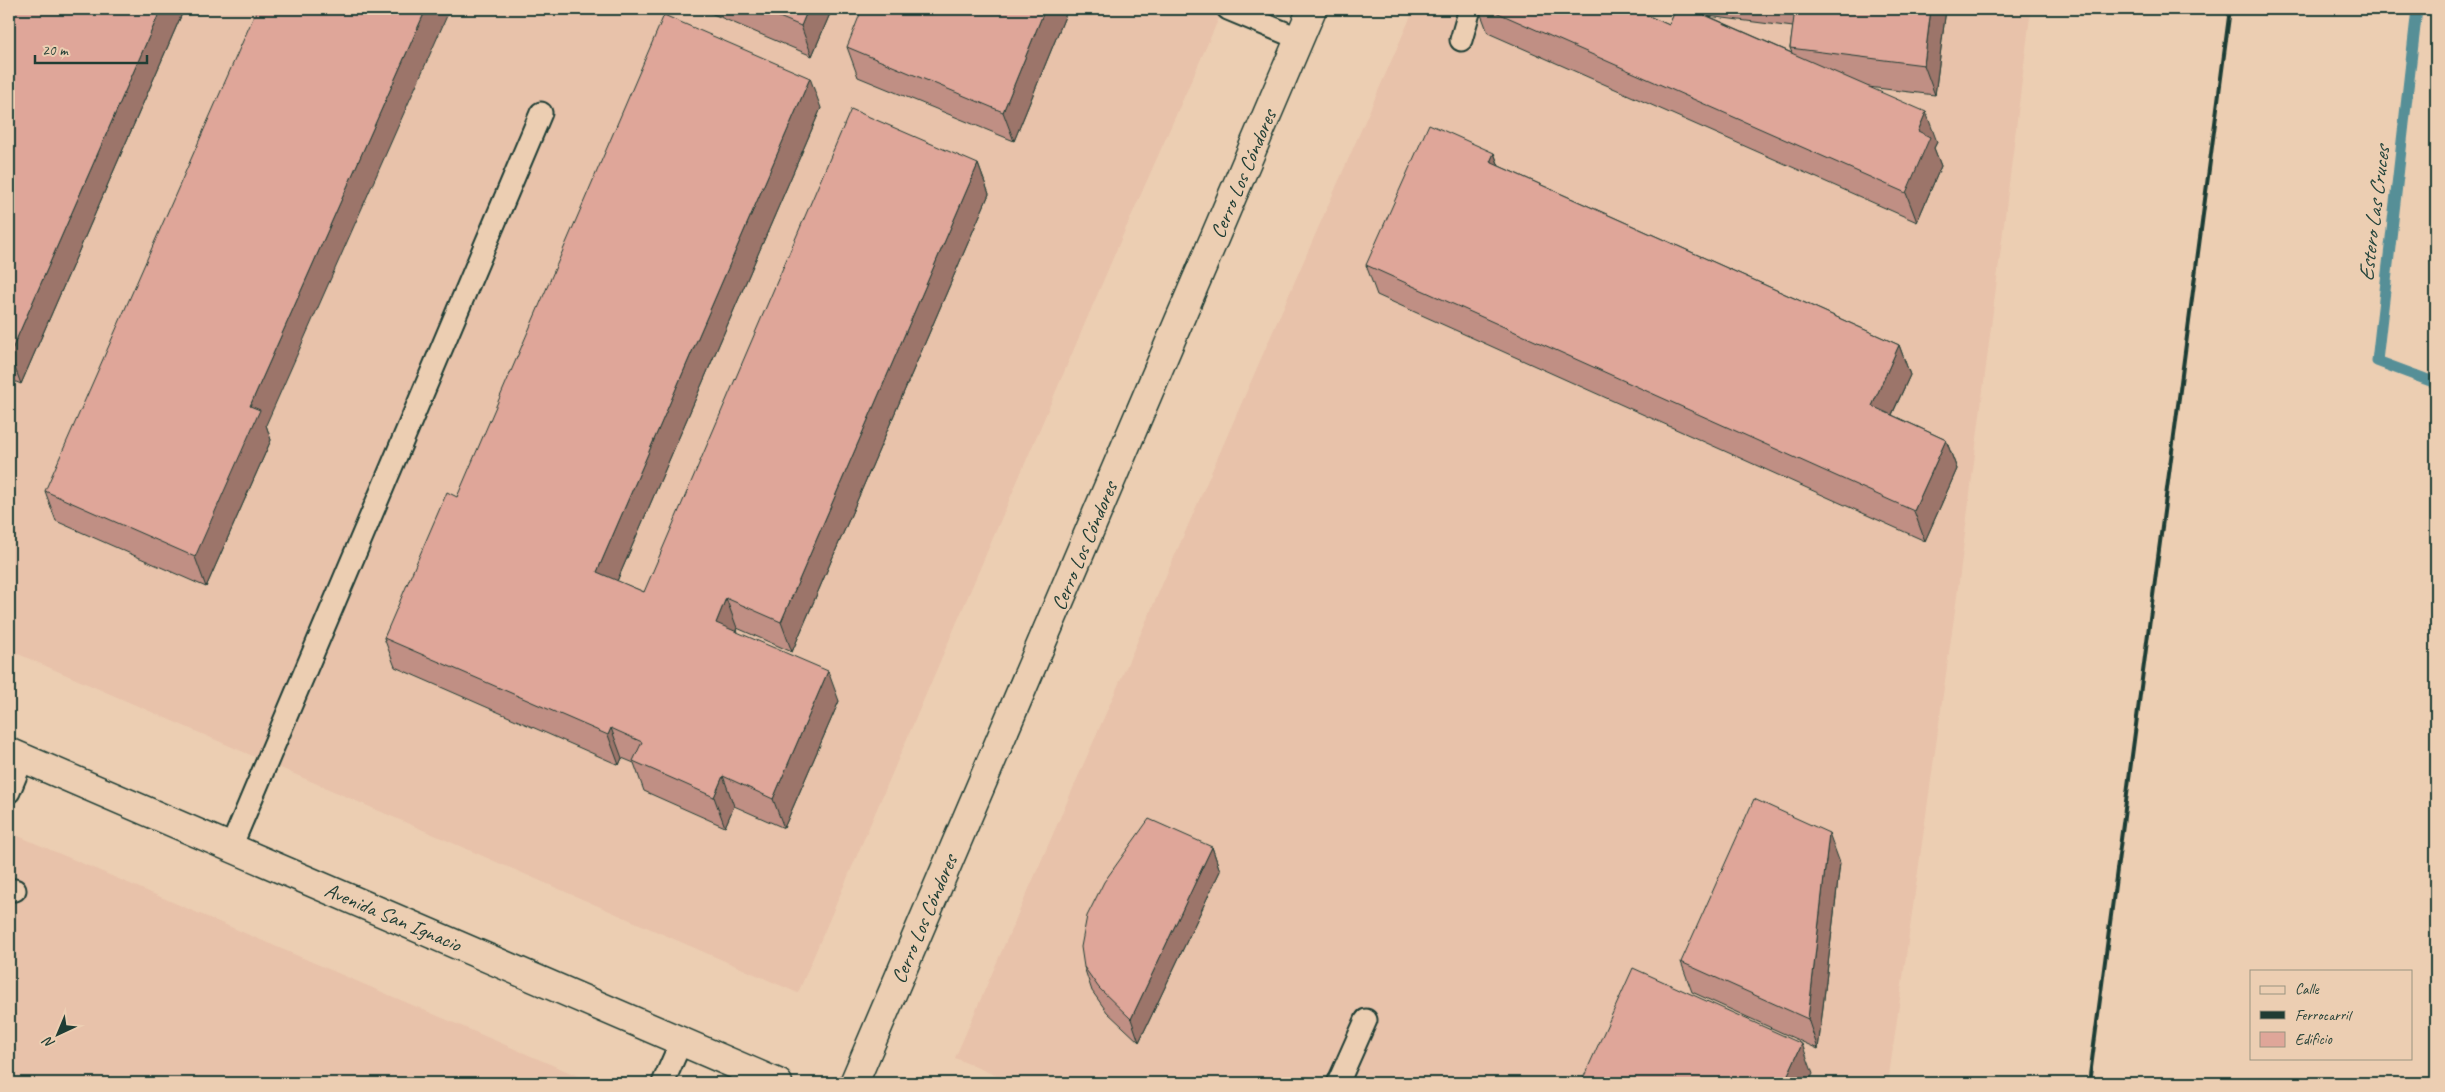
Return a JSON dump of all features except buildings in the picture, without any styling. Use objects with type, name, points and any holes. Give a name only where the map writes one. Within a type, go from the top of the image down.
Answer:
[{"type":"street","name":"Cerro Los Cóndores","points":[[854,1083],[1312,9]]},
{"type":"street","name":"Avenida San Ignacio","points":[[16,755],[778,1083]]},
{"type":"lane","points":[[1228,9],[1300,40]]},
{"type":"lane","points":[[1461,40],[1470,9]]},
{"type":"lane","points":[[231,847],[541,113]]},
{"type":"lane","points":[[9,792],[16,755]]},
{"type":"lane","points":[[1338,1083],[1366,1020]]},
{"type":"lane","points":[[663,1083],[681,1042]]},
{"type":"shaded area","points":[[9,9],[1223,9],[1122,237],[798,993],[9,650]]},
{"type":"shaded area","points":[[1414,9],[2031,9],[1958,589],[1888,1083],[1013,1083],[955,1058]]},
{"type":"shaded area","points":[[9,832],[594,1083],[9,1083]]},
{"type":"waterway","name":"Estero Las Cruces","points":[[2417,9],[2377,361],[2436,383]]},
{"type":"railway","points":[[2089,1083],[2230,9]]}]
